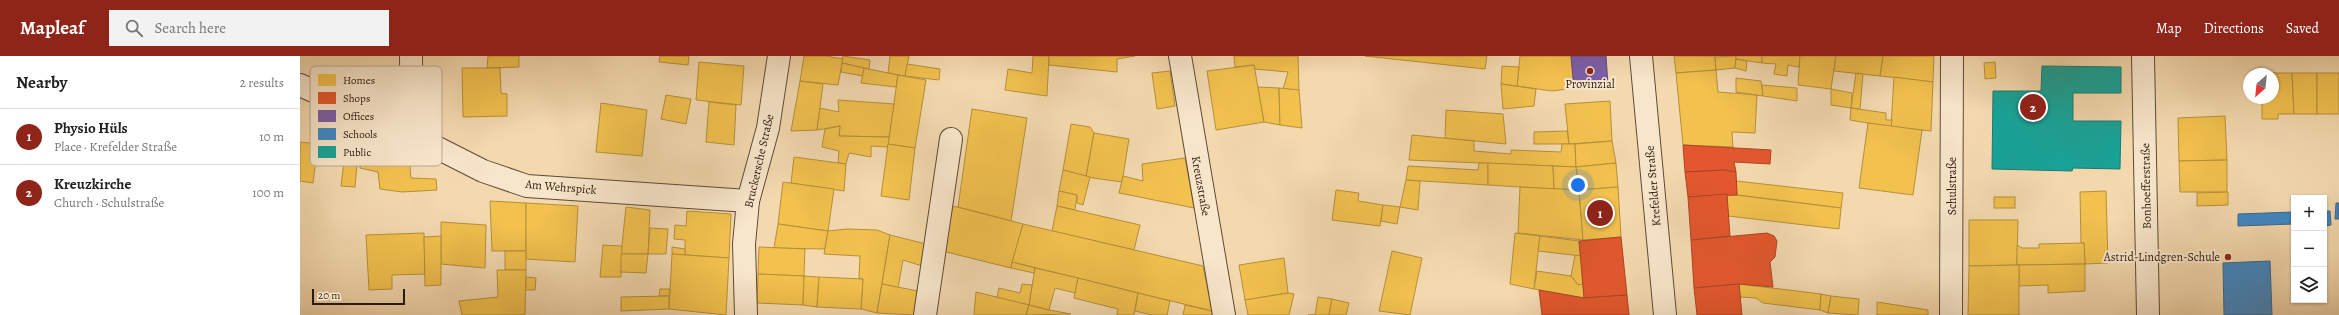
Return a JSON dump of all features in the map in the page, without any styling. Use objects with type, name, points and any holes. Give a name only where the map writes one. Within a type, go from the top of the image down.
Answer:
[{"type":"street","points":[[411,56],[411,66]]},
{"type":"street","name":"Bruckersche Straße","points":[[746,315],[744,244],[748,201],[768,128],[779,56]]},
{"type":"street","name":"Kreuzstraße","points":[[1180,56],[1200,182],[1224,315]]},
{"type":"street","name":"Krefelder Straße","points":[[1641,56],[1665,315]]},
{"type":"street","name":"Schulstraße","points":[[1951,315],[1952,56]]},
{"type":"street","name":"Bonhoefferstraße","points":[[2144,56],[2148,315]]},
{"type":"street","name":"Am Wehrspick","points":[[300,85],[310,89]]},
{"type":"street","points":[[925,315],[951,139]]},
{"type":"street","name":"Am Wehrspick","points":[[442,150],[483,171],[527,186],[748,201]]},
{"type":"building: Homes","points":[[488,56],[519,56],[519,67],[487,68]]},
{"type":"building: Homes","points":[[660,56],[689,56],[688,65],[659,62]]},
{"type":"building: Homes","points":[[804,56],[826,56],[843,59],[838,85],[800,81]]},
{"type":"building: Homes","points":[[843,56],[870,60],[869,69],[842,63]]},
{"type":"building: Homes","points":[[890,56],[909,56],[905,76],[888,73]]},
{"type":"building: Homes","points":[[1033,56],[1049,56],[1047,96],[1005,90],[1008,69],[1032,73]]},
{"type":"building: Homes","points":[[1049,56],[1135,56],[1117,59],[1117,72],[1049,65]]},
{"type":"building: Homes","points":[[1234,56],[1298,56],[1299,90],[1283,89],[1288,72],[1255,69],[1254,65],[1235,67]]},
{"type":"building: Homes","points":[[1365,56],[1487,56],[1485,69]]},
{"type":"building: Homes","points":[[1520,56],[1571,56],[1574,88],[1552,91],[1517,86]]},
{"type":"building: Homes","points":[[1674,56],[1715,56],[1716,70],[1676,73]]},
{"type":"building: Homes","points":[[1736,56],[1735,68],[1716,70],[1715,57]]},
{"type":"building: Homes","points":[[1736,56],[1762,56],[1762,63],[1736,59]]},
{"type":"building: Homes","points":[[1762,56],[1800,56],[1799,67],[1788,65],[1787,76],[1774,74],[1776,64],[1762,63]]},
{"type":"building: Homes","points":[[1800,56],[1836,56],[1831,89],[1798,85]]},
{"type":"building: Homes","points":[[1836,56],[1883,56],[1880,76],[1834,71]]},
{"type":"building: Homes","points":[[1883,56],[1934,56],[1933,82],[1880,76]]},
{"type":"building: Homes","points":[[1736,59],[1747,61],[1746,71],[1735,68]]},
{"type":"building: Homes","points":[[699,62],[744,66],[741,105],[696,100]]},
{"type":"building: Homes","points":[[1995,62],[1996,78],[1985,79],[1984,63]]},
{"type":"building: Homes","points":[[842,63],[864,68],[863,76],[841,72]]},
{"type":"building: Homes","points":[[907,64],[940,69],[939,80],[905,76]]},
{"type":"building: Homes","points":[[1254,65],[1264,122],[1216,130],[1207,71]]},
{"type":"building: Homes","points":[[1502,66],[1519,67],[1517,86],[1501,84]]},
{"type":"building: Homes","points":[[462,68],[500,68],[501,93],[507,94],[507,116],[463,117]]},
{"type":"building: Homes","points":[[864,68],[898,75],[896,87],[861,83]]},
{"type":"building: Homes","points":[[1716,70],[1718,92],[1757,95],[1755,133],[1732,132],[1733,147],[1683,145],[1676,73]]},
{"type":"building: Homes","points":[[1170,71],[1175,106],[1157,109],[1152,73]]},
{"type":"building: Homes","points":[[1856,73],[1863,74],[1860,109],[1851,108]]},
{"type":"building: Homes","points":[[2279,73],[2292,73],[2294,114],[2278,114],[2278,119],[2262,119],[2262,104],[2279,104]]},
{"type":"building: Homes","points":[[2292,73],[2317,73],[2317,114],[2294,114]]},
{"type":"building: Homes","points":[[2317,73],[2339,73],[2339,114],[2317,114]]},
{"type":"building: Homes","points":[[898,75],[926,80],[915,148],[888,144]]},
{"type":"building: Homes","points":[[1894,77],[1933,82],[1931,131],[1891,127]]},
{"type":"building: Homes","points":[[1736,78],[1761,81],[1763,96],[1736,92]]},
{"type":"building: Homes","points":[[800,81],[823,84],[817,130],[791,131]]},
{"type":"building: Homes","points":[[1501,84],[1536,89],[1534,106],[1503,109]]},
{"type":"building: Homes","points":[[1762,85],[1797,88],[1797,101],[1763,96]]},
{"type":"building: Homes","points":[[1258,87],[1279,88],[1280,125],[1264,122]]},
{"type":"building: Homes","points":[[1279,88],[1299,90],[1302,128],[1280,125]]},
{"type":"building: Homes","points":[[1831,89],[1852,93],[1851,108],[1831,105]]},
{"type":"building: Homes","points":[[666,95],[691,99],[686,124],[661,119]]},
{"type":"building: Homes","points":[[838,100],[894,104],[889,137],[839,136],[840,126],[817,130],[820,108],[839,112]]},
{"type":"building: Homes","points":[[1610,101],[1612,141],[1569,144],[1565,104]]},
{"type":"building: Homes","points":[[709,102],[736,105],[734,145],[706,142]]},
{"type":"building: Homes","points":[[601,103],[647,110],[642,156],[596,152]]},
{"type":"building: Homes","points":[[1851,108],[1886,113],[1886,120],[1892,120],[1891,127],[1850,120]]},
{"type":"building: Homes","points":[[972,109],[1027,118],[1011,221],[958,207]]},
{"type":"building: Homes","points":[[1446,110],[1503,114],[1506,144],[1445,138]]},
{"type":"building: Homes","points":[[2225,116],[2227,160],[2179,161],[2178,118]]},
{"type":"building: Homes","points":[[1868,123],[1922,130],[1913,195],[1859,188]]},
{"type":"building: Homes","points":[[1071,124],[1090,127],[1094,133],[1086,177],[1063,170]]},
{"type":"building: Homes","points":[[840,126],[839,136],[889,137],[888,147],[871,146],[871,157],[849,153],[846,164],[838,163],[839,151],[822,147],[825,129]]},
{"type":"building: Homes","points":[[1567,131],[1569,144],[1534,144],[1534,132]]},
{"type":"building: Homes","points":[[1094,133],[1129,139],[1122,182],[1086,177]]},
{"type":"building: Homes","points":[[1412,135],[1474,141],[1474,151],[1511,154],[1511,150],[1561,152],[1562,144],[1575,144],[1576,167],[1409,160]]},
{"type":"building: Homes","points":[[1612,141],[1616,163],[1576,167],[1575,144]]},
{"type":"building: Homes","points":[[300,142],[310,143],[310,166],[315,166],[313,183],[300,181]]},
{"type":"building: Homes","points":[[888,144],[915,148],[909,200],[881,196]]},
{"type":"building: Homes","points":[[794,157],[846,164],[844,191],[791,183]]},
{"type":"building: Homes","points":[[1185,158],[1194,208],[1119,193],[1123,176],[1143,181],[1142,164]]},
{"type":"building: Homes","points":[[2227,160],[2227,192],[2180,192],[2179,161]]},
{"type":"building: Homes","points":[[1479,163],[1488,163],[1488,185],[1406,180],[1408,166],[1478,170]]},
{"type":"building: Homes","points":[[1488,163],[1553,166],[1554,189],[1488,185]]},
{"type":"building: Homes","points":[[1616,163],[1618,187],[1579,190],[1576,167]]},
{"type":"building: Homes","points":[[343,166],[357,166],[355,187],[341,186]]},
{"type":"building: Homes","points":[[360,166],[410,166],[411,178],[436,179],[437,190],[402,192],[380,189],[378,172],[360,168]]},
{"type":"building: Homes","points":[[1553,166],[1576,167],[1579,190],[1554,189]]},
{"type":"building: Homes","points":[[1063,170],[1090,177],[1083,205],[1077,203],[1077,195],[1059,191]]},
{"type":"building: Homes","points":[[1406,180],[1420,181],[1418,210],[1400,207]]},
{"type":"building: Homes","points":[[1736,181],[1843,193],[1841,208],[1737,195]]},
{"type":"building: Homes","points":[[783,182],[834,189],[828,231],[778,224]]},
{"type":"building: Homes","points":[[1520,187],[1579,190],[1583,240],[1518,233]]},
{"type":"building: Homes","points":[[1618,187],[1621,237],[1583,240],[1579,190]]},
{"type":"building: Homes","points":[[1336,190],[1359,193],[1358,201],[1383,205],[1380,226],[1332,220]]},
{"type":"building: Homes","points":[[1059,191],[1077,195],[1075,210],[1057,206]]},
{"type":"building: Homes","points":[[2106,191],[2108,263],[2085,264],[2084,243],[2081,243],[2080,192]]},
{"type":"building: Homes","points":[[2228,192],[2228,205],[2197,206],[2197,193]]},
{"type":"building: Homes","points":[[1727,194],[1841,208],[1839,229],[1728,216]]},
{"type":"building: Homes","points":[[1994,197],[2015,197],[2015,208],[1994,208]]},
{"type":"building: Homes","points":[[490,201],[526,203],[526,251],[492,251]]},
{"type":"building: Homes","points":[[526,203],[578,206],[575,262],[526,259]]},
{"type":"building: Homes","points":[[1383,205],[1400,207],[1397,224],[1381,221]]},
{"type":"building: Homes","points":[[953,206],[1023,224],[1011,268],[942,251]]},
{"type":"building: Homes","points":[[1057,206],[1140,225],[1134,250],[1052,231]]},
{"type":"building: Homes","points":[[626,207],[650,210],[648,254],[621,254]]},
{"type":"building: Homes","points":[[687,211],[731,214],[729,258],[685,255],[685,240],[674,239],[675,225],[686,226]]},
{"type":"building: Homes","points":[[1969,220],[2018,220],[2017,265],[1969,266]]},
{"type":"building: Homes","points":[[441,222],[486,225],[485,268],[441,264]]},
{"type":"building: Homes","points":[[778,224],[828,231],[825,249],[774,248]]},
{"type":"building: Homes","points":[[1023,224],[1203,266],[1212,311],[1012,262]]},
{"type":"building: Homes","points":[[650,228],[668,229],[666,254],[648,254]]},
{"type":"building: Homes","points":[[847,229],[877,230],[890,235],[877,313],[861,309],[863,279],[859,278],[860,256],[824,254],[828,231]]},
{"type":"building: Homes","points":[[424,233],[425,274],[392,275],[392,289],[369,290],[366,235]]},
{"type":"building: Homes","points":[[1515,233],[1540,236],[1534,289],[1510,284]]},
{"type":"building: Homes","points":[[890,235],[926,244],[922,266],[903,260],[898,288],[882,284]]},
{"type":"building: Homes","points":[[441,236],[441,285],[425,286],[424,237]]},
{"type":"building: Homes","points":[[1540,236],[1579,241],[1581,256],[1538,251]]},
{"type":"building: Homes","points":[[2084,243],[2085,264],[2017,265],[2017,245],[2022,248],[2039,248],[2039,244]]},
{"type":"building: Homes","points":[[603,245],[622,246],[621,277],[600,277]]},
{"type":"building: Homes","points":[[672,247],[685,249],[685,255],[672,254]]},
{"type":"building: Homes","points":[[759,247],[805,249],[804,276],[758,274]]},
{"type":"building: Homes","points":[[505,251],[526,251],[526,270],[505,270]]},
{"type":"building: Homes","points":[[1392,251],[1422,258],[1410,315],[1379,311]]},
{"type":"building: Homes","points":[[621,254],[648,254],[646,273],[621,272]]},
{"type":"building: Homes","points":[[672,254],[729,258],[726,315],[669,309]]},
{"type":"building: Homes","points":[[1575,255],[1581,256],[1583,284],[1578,285],[1571,276]]},
{"type":"building: Homes","points":[[1284,258],[1288,293],[1245,300],[1239,265]]},
{"type":"building: Homes","points":[[1012,262],[1035,268],[1034,273],[1011,268]]},
{"type":"building: Homes","points":[[2085,264],[2085,291],[2048,293],[2048,285],[2019,286],[2019,265]]},
{"type":"building: Homes","points":[[2019,265],[2019,315],[1968,315],[1969,266]]},
{"type":"building: Homes","points":[[1035,268],[1078,278],[1075,293],[1055,288],[1049,310],[1029,305]]},
{"type":"building: Homes","points":[[497,270],[526,270],[525,315],[462,315],[459,301],[498,297]]},
{"type":"building: Homes","points":[[1537,271],[1571,276],[1578,285],[1583,284],[1584,298],[1534,289]]},
{"type":"building: Homes","points":[[758,274],[804,276],[803,305],[757,303]]},
{"type":"building: Homes","points":[[804,276],[819,277],[817,307],[803,305]]},
{"type":"building: Homes","points":[[526,277],[536,278],[535,290],[526,290]]},
{"type":"building: Homes","points":[[819,277],[863,279],[861,309],[817,307]]},
{"type":"building: Homes","points":[[1078,278],[1138,293],[1134,315],[1117,315],[1118,309],[1074,298]]},
{"type":"building: Homes","points":[[882,284],[918,291],[915,315],[877,313]]},
{"type":"building: Homes","points":[[1022,284],[1032,285],[1029,305],[997,298],[999,288],[1020,293]]},
{"type":"building: Homes","points":[[1739,284],[1821,294],[1820,310],[1763,303],[1756,298],[1740,297]]},
{"type":"building: Homes","points":[[660,289],[670,289],[669,296],[659,296]]},
{"type":"building: Homes","points":[[976,292],[1029,305],[1026,315],[974,315]]},
{"type":"building: Homes","points":[[1138,293],[1170,301],[1167,315],[1152,315],[1135,311]]},
{"type":"building: Homes","points":[[1288,293],[1294,294],[1289,315],[1248,315],[1245,300]]},
{"type":"building: Homes","points":[[1821,294],[1831,296],[1828,313],[1820,310]]},
{"type":"building: Homes","points":[[669,296],[669,309],[621,311],[621,297]]},
{"type":"building: Homes","points":[[1831,296],[1859,299],[1858,315],[1828,313]]},
{"type":"building: Homes","points":[[1318,297],[1332,299],[1329,315],[1315,315]]},
{"type":"building: Homes","points":[[1332,299],[1349,303],[1346,315],[1329,315]]},
{"type":"building: Homes","points":[[1877,302],[1928,310],[1928,315],[1877,315]]},
{"type":"building: Homes","points":[[1029,305],[1049,310],[1071,314],[1026,315]]},
{"type":"building: Homes","points":[[1185,305],[1212,311],[1213,315],[1183,315]]},
{"type":"building: Shops","points":[[1683,145],[1771,150],[1770,164],[1734,162],[1736,172],[1724,170],[1685,172]]},
{"type":"building: Shops","points":[[1724,170],[1736,172],[1737,195],[1688,197],[1685,172]]},
{"type":"building: Shops","points":[[1727,194],[1730,236],[1691,240],[1688,197]]},
{"type":"building: Shops","points":[[1767,233],[1774,236],[1777,241],[1775,257],[1770,262],[1773,287],[1739,284],[1694,288],[1691,240]]},
{"type":"building: Shops","points":[[1621,237],[1627,295],[1584,298],[1579,241]]},
{"type":"building: Shops","points":[[1739,284],[1742,315],[1697,315],[1694,288]]},
{"type":"building: Shops","points":[[1539,290],[1584,298],[1627,295],[1629,315],[1542,315]]},
{"type":"building: Offices","name":"Provinzial","points":[[1571,56],[1606,56],[1608,85],[1574,88]]},
{"type":"building: Schools","points":[[2336,203],[2339,203],[2339,219],[2335,219]]},
{"type":"building: Schools","points":[[2327,211],[2330,211],[2331,225],[2327,226]]},
{"type":"building: Schools","points":[[2291,212],[2291,224],[2238,226],[2238,214]]},
{"type":"building: Schools","points":[[2270,261],[2272,315],[2224,315],[2223,263]]},
{"type":"building: Public","points":[[2042,66],[2121,67],[2121,93],[2073,93],[2073,121],[2121,121],[2120,169],[2073,168],[2072,171],[1992,169],[1993,91],[2041,91]]},
{"type":"place","name":"Provinzial","points":[[1590,71]]},
{"type":"place","name":"Kreuzkirche","points":[[2033,107]]},
{"type":"place","name":"Physio Hüls","points":[[1600,213]]},
{"type":"place","name":"Astrid-Lindgren-Schule","points":[[2228,257]]}]
